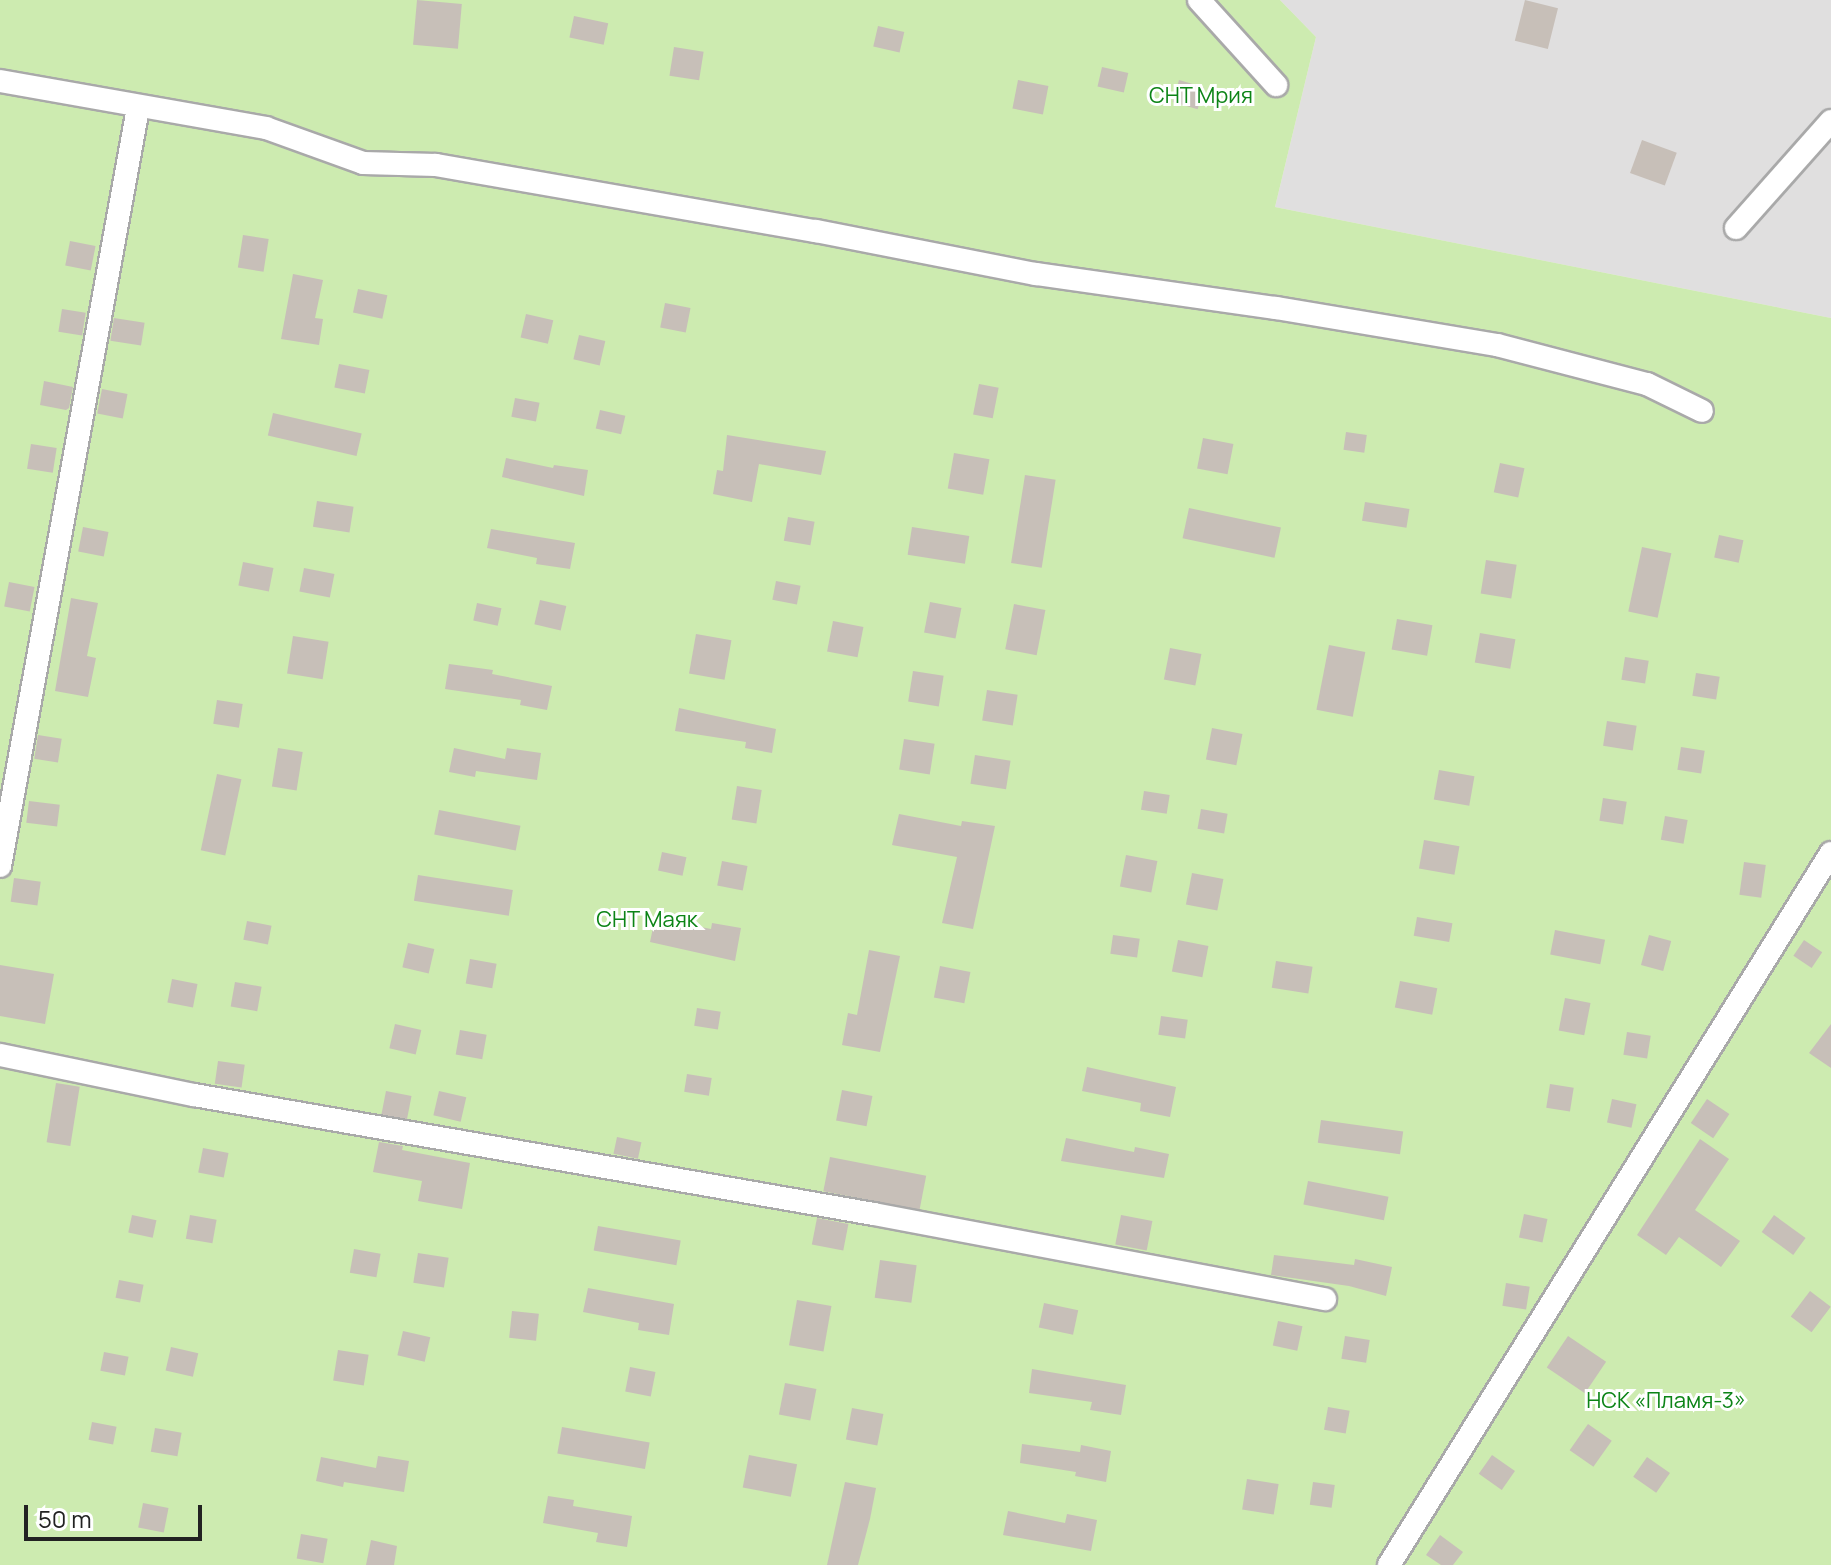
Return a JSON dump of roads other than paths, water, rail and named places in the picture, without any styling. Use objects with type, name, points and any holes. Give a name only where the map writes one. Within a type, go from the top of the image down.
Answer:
[{"type":"street","points":[[1199,0],[1276,85]]},
{"type":"street","points":[[0,81],[138,108],[266,128],[363,163],[436,165],[816,231],[1036,274],[1276,308],[1497,345],[1647,384],[1702,411]]},
{"type":"street","points":[[0,866],[138,108]]},
{"type":"street","points":[[1736,228],[1831,121]]},
{"type":"street","points":[[1389,1565],[1831,853]]},
{"type":"street","points":[[0,1055],[209,1098],[874,1214],[1325,1299]]},
{"type":"park label","name":"СНТ Мрия","points":[[1201,96]]},
{"type":"park label","name":"СНТ Маяк","points":[[647,920]]},
{"type":"park label","name":"НСК «Пламя-3»","points":[[1666,1401]]}]
